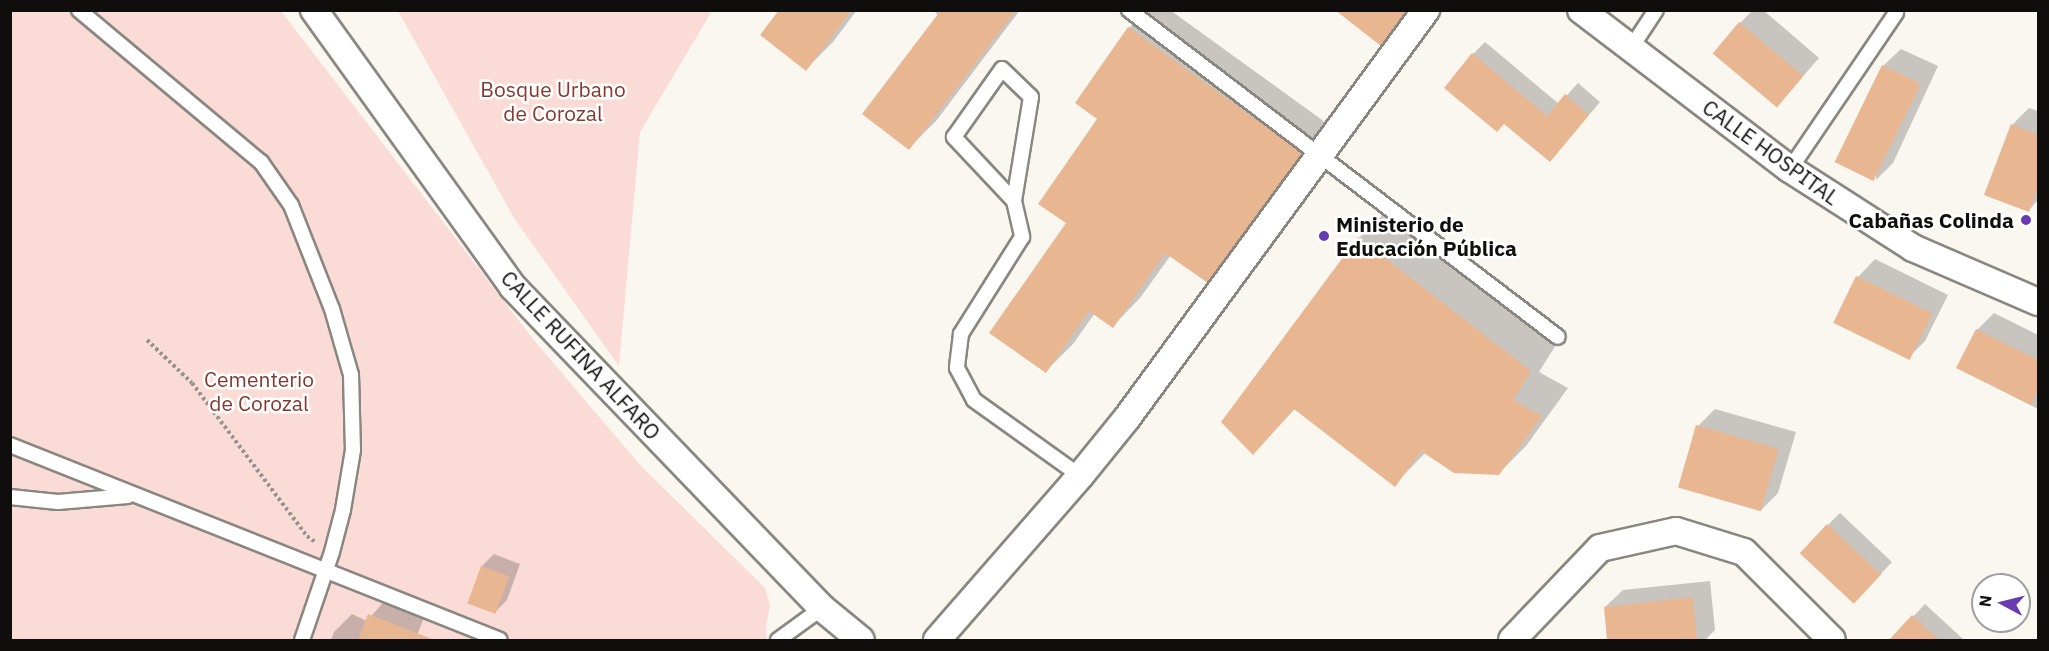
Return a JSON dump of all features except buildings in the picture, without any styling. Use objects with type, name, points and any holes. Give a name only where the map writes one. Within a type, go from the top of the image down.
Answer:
[{"type":"street","name":"CALLE RUFINA ALFARO","points":[[314,10],[513,288],[822,608],[861,640]]},
{"type":"street","points":[[937,640],[1080,476],[1126,418],[1426,10]]},
{"type":"street","name":"CALLE HOSPITAL","points":[[1581,10],[1790,169],[1913,248],[2038,302]]},
{"type":"street","points":[[1512,640],[1599,548],[1676,531],[1744,552],[1832,640]]},
{"type":"lane","points":[[79,10],[261,162],[291,205],[332,309],[351,375],[353,450],[343,510],[332,552],[302,640]]},
{"type":"lane","points":[[1129,10],[1558,337]]},
{"type":"lane","points":[[1631,48],[1656,10]]},
{"type":"lane","points":[[1790,169],[1896,13]]},
{"type":"lane","points":[[1014,201],[954,137],[1002,69],[1031,97],[1014,201],[1022,237],[962,334],[957,368],[974,400],[1080,476]]},
{"type":"lane","points":[[10,445],[133,496],[327,570],[500,640]]},
{"type":"lane","points":[[10,497],[58,502],[133,496]]},
{"type":"lane","points":[[778,640],[822,608]]},
{"type":"path","points":[[147,340],[192,383],[307,536],[332,552]]},
{"type":"green space","name":"Cementerio de Corozal","points":[[10,11],[281,11],[533,339],[640,465],[765,588],[770,605],[766,628],[767,640],[11,640]]},
{"type":"green space","name":"Bosque Urbano de Corozal","points":[[398,11],[712,11],[640,132],[619,366],[514,218]]},
{"type":"place","name":"Cabañas Colinda","points":[[2026,220]]},
{"type":"place","name":"Ministerio de Educación Pública","points":[[1324,236]]}]
